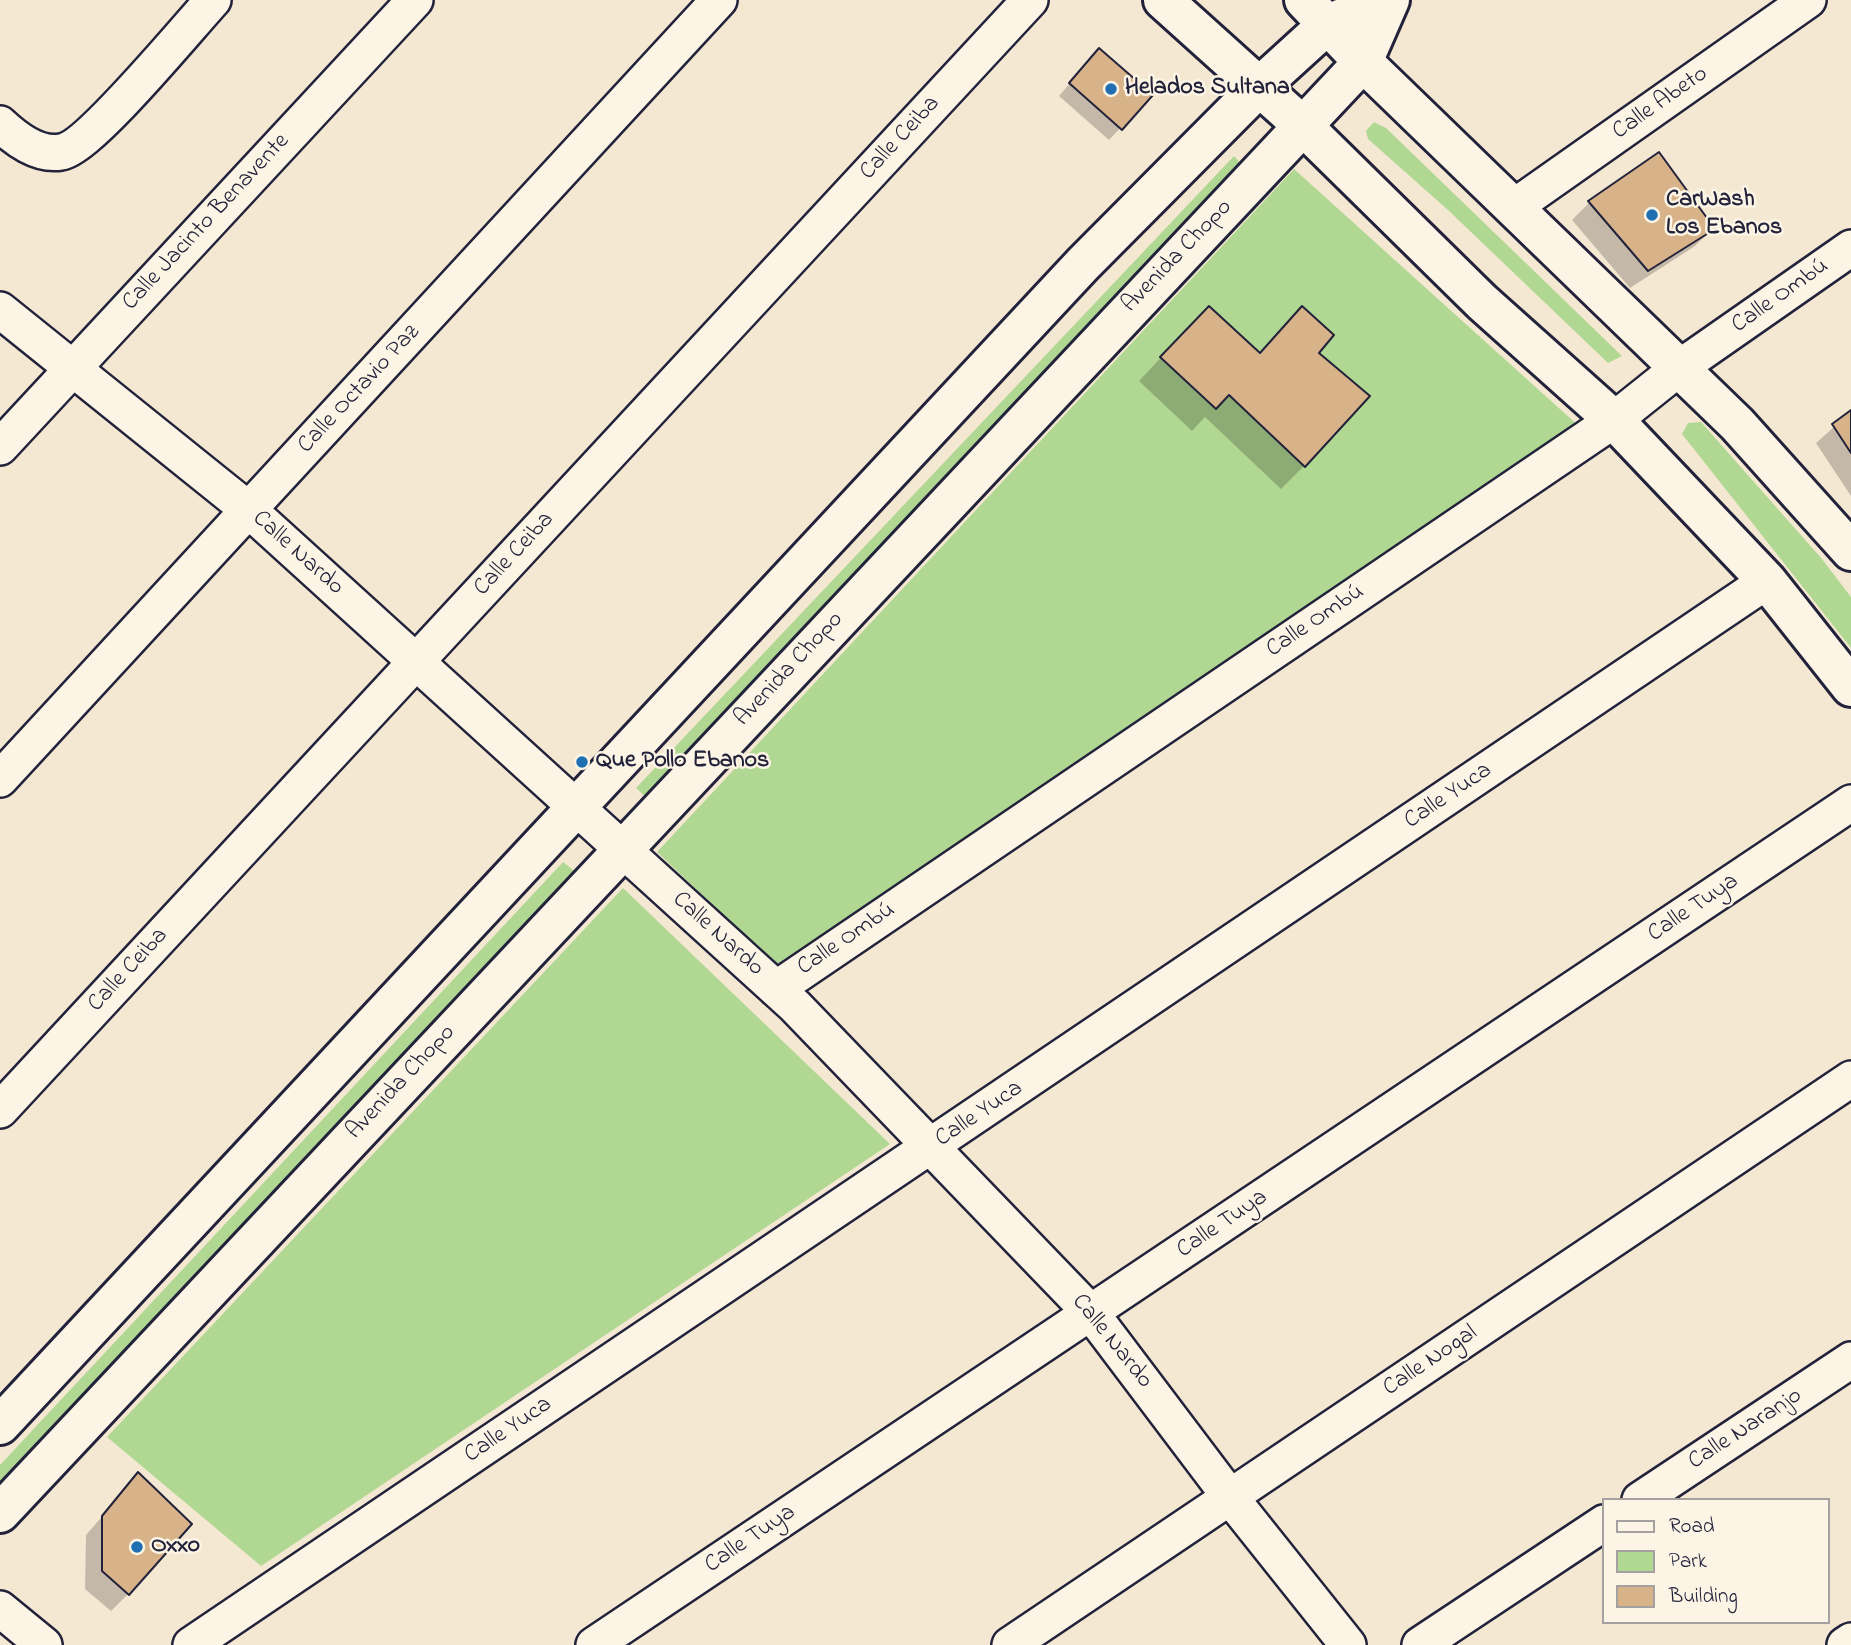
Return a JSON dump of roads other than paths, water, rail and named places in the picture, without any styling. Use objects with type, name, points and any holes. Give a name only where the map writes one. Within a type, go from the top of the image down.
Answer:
[{"type":"street","points":[[0,124],[33,149],[62,153],[90,135],[213,0]]},
{"type":"street","name":"Calle Jacinto Benavente","points":[[0,447],[415,0]]},
{"type":"street","name":"Calle Octavio Paz","points":[[0,779],[719,0]]},
{"type":"street","name":"Calle Ceiba","points":[[0,1110],[1030,0]]},
{"type":"street","points":[[1163,0],[1303,126],[1482,302],[1614,420],[1767,581],[1851,687]]},
{"type":"street","name":"Avenida Chopo","points":[[0,1425],[1083,264],[1260,86],[1316,12],[1387,0]]},
{"type":"street","name":"Avenida Chopo","points":[[0,1513],[1363,62],[1387,0]]},
{"type":"street","name":"Calle Abeto","points":[[1514,207],[1808,0]]},
{"type":"street","points":[[1316,12],[1363,62],[1737,424],[1846,536]]},
{"type":"street","name":"Calle Ombú","points":[[776,989],[1614,420],[1679,368],[1851,248]]},
{"type":"street","name":"Calle Nardo","points":[[0,310],[250,510],[776,989],[1091,1313],[1230,1497],[1348,1645]]},
{"type":"street","name":"Calle Yuca","points":[[191,1645],[931,1148],[1767,581]]},
{"type":"street","name":"Calle Tuya","points":[[594,1645],[1851,803]]},
{"type":"street","name":"Calle Nogal","points":[[1010,1645],[1851,1079]]},
{"type":"street","name":"Calle Naranjo","points":[[1643,1498],[1851,1360]]},
{"type":"street","points":[[1420,1645],[1602,1524]]},
{"type":"street","points":[[0,1609],[44,1645]]},
{"type":"street","points":[[1845,1645],[1851,1641]]},
{"type":"place","name":"Helados Sultana","points":[[1111,89]]},
{"type":"place","name":"CarWash Los Ebanos","points":[[1652,215]]},
{"type":"place","name":"Que Pollo Ebanos","points":[[582,762]]},
{"type":"place","name":"Oxxo","points":[[137,1547]]}]
